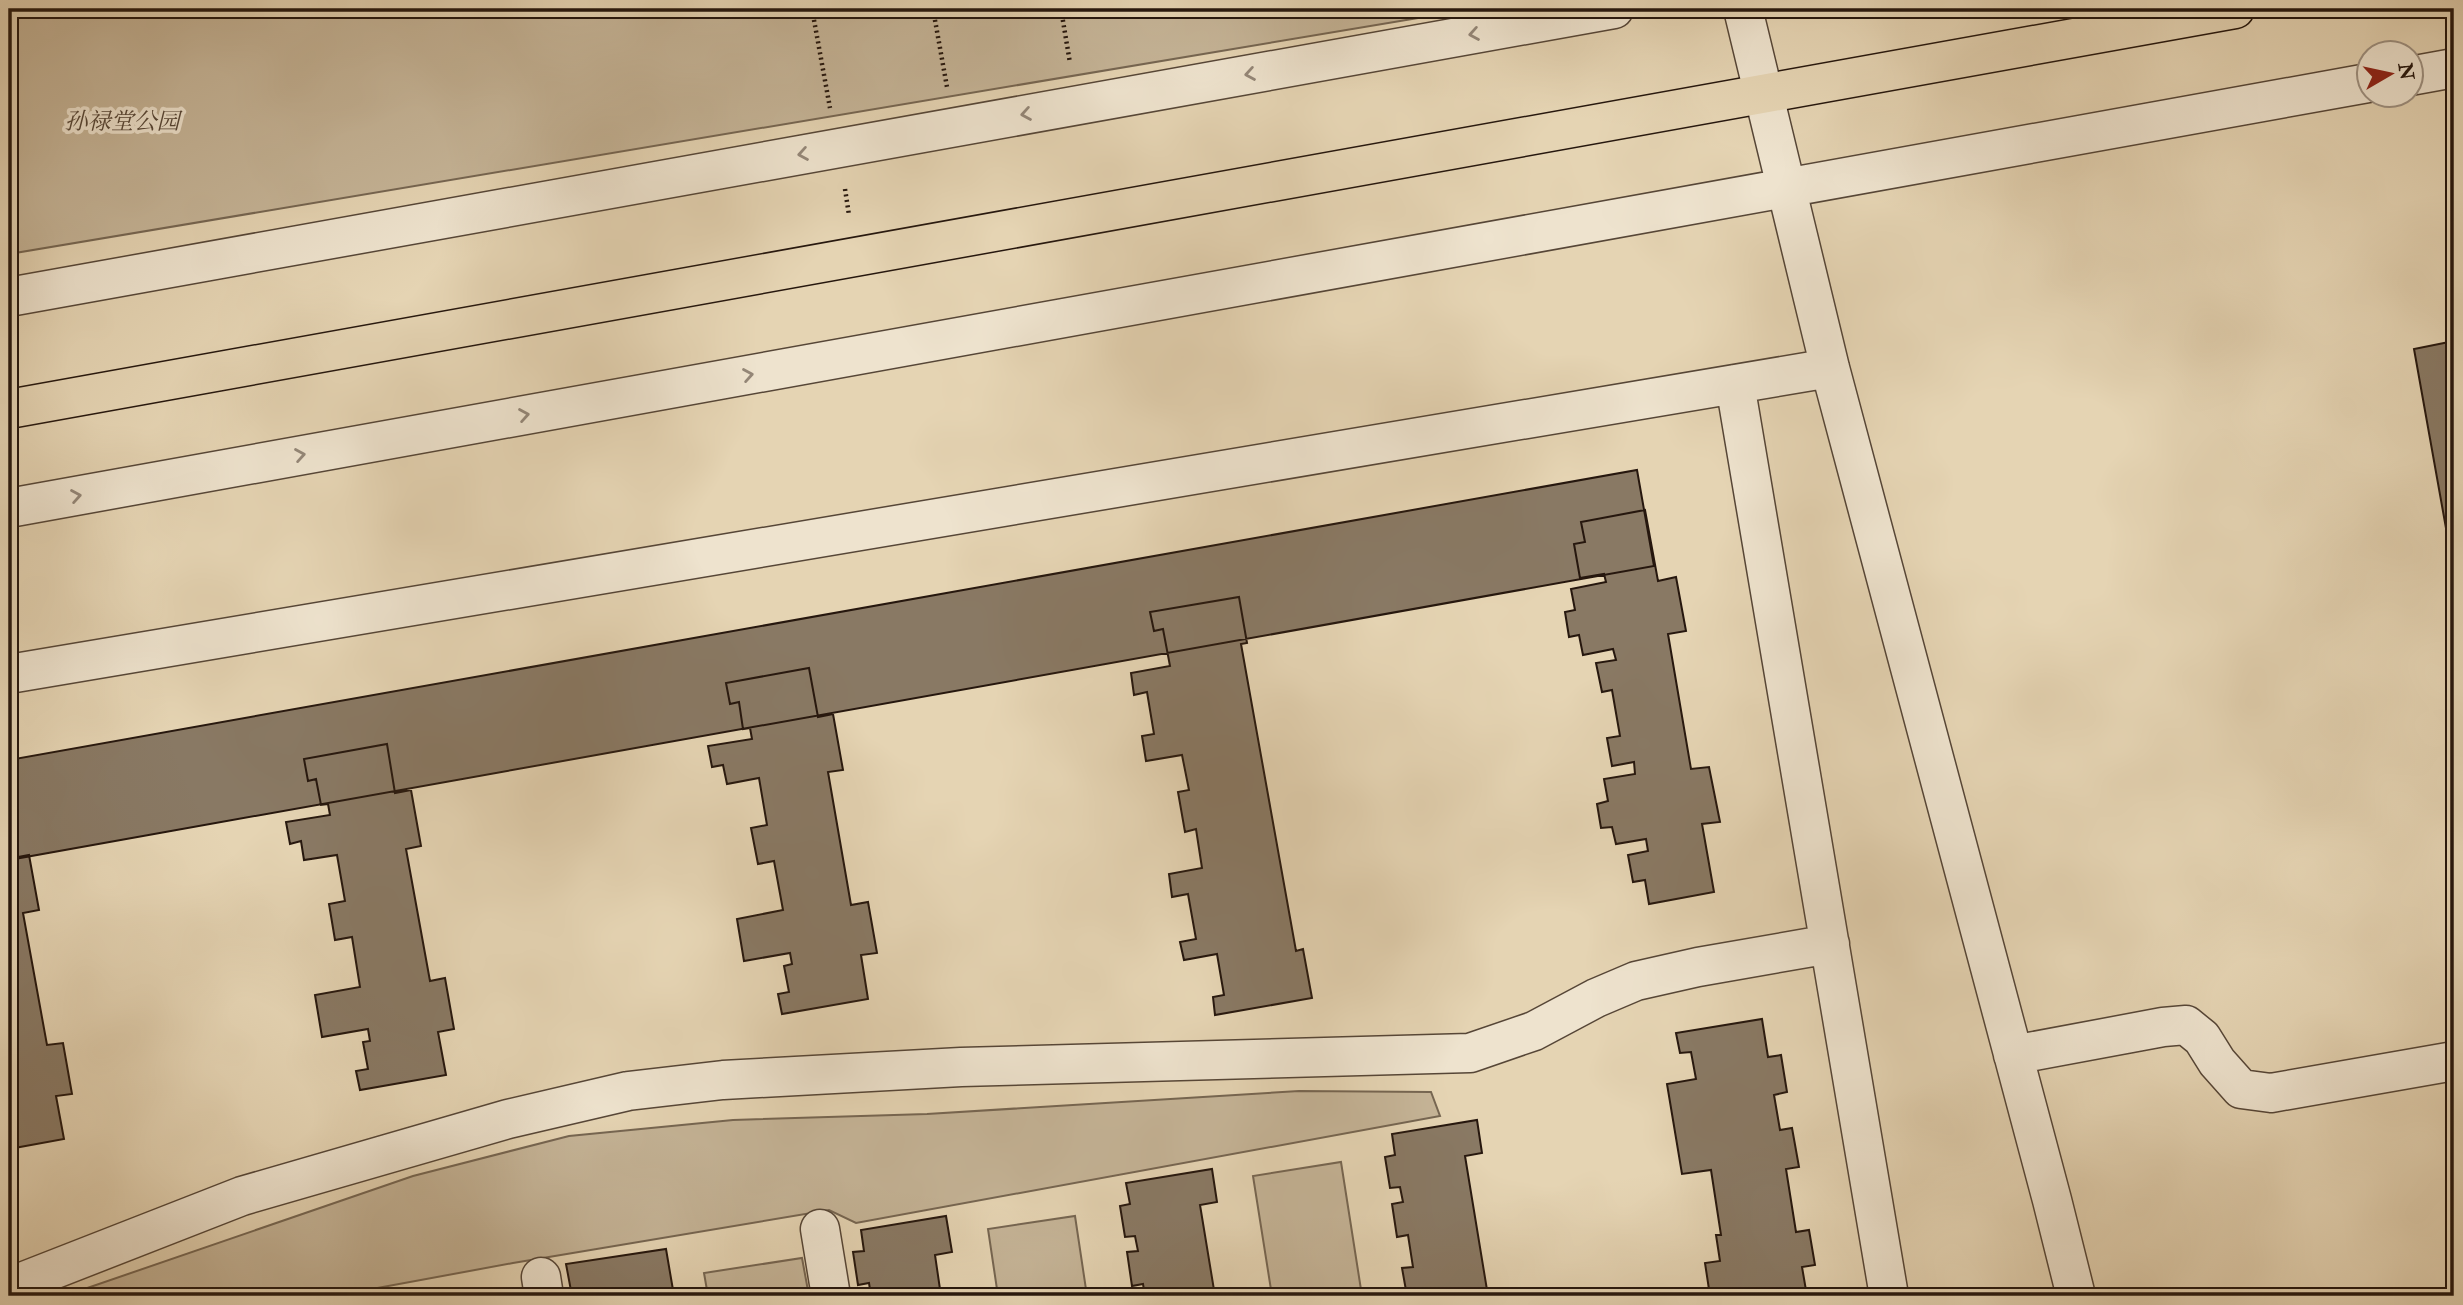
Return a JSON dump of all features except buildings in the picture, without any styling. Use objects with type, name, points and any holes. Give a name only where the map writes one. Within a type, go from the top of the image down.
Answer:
[{"type":"main road","points":[[9,409],[1762,82],[2109,9]]},
{"type":"main road","points":[[9,386],[1762,82],[2235,9]]},
{"type":"street","points":[[9,298],[1614,9]]},
{"type":"street","points":[[1743,9],[1830,368],[2076,1296]]},
{"type":"street","points":[[2424,73],[2454,68]]},
{"type":"street","points":[[9,508],[2354,86]]},
{"type":"street","points":[[9,674],[1830,368]]},
{"type":"street","points":[[1735,384],[1889,1296]]},
{"type":"street","points":[[9,1287],[242,1196],[508,1119],[628,1091],[723,1080],[961,1067],[1470,1053],[1535,1031],[1596,998],[1636,981],[1830,943]]},
{"type":"street","points":[[2013,1055],[2186,1025],[2202,1038],[2217,1062],[2241,1089],[2271,1093],[2454,1061]]},
{"type":"street","points":[[820,1229],[831,1296]]},
{"type":"path","points":[[933,9],[955,127]]},
{"type":"path","points":[[1061,9],[1078,105]]},
{"type":"green space","name":"孙禄堂公园","points":[[9,9],[1472,9],[9,254]]},
{"type":"green space","points":[[1299,1091],[1431,1092],[1440,1116],[856,1223],[829,1210],[334,1296],[64,1296],[413,1176],[569,1136],[733,1120],[927,1114]]},
{"type":"green space","points":[[1341,1162],[1362,1296],[1272,1296],[1253,1176]]},
{"type":"green space","points":[[1075,1216],[1087,1296],[998,1296],[988,1229]]},
{"type":"green space","points":[[802,1258],[809,1296],[708,1296],[704,1273]]}]
